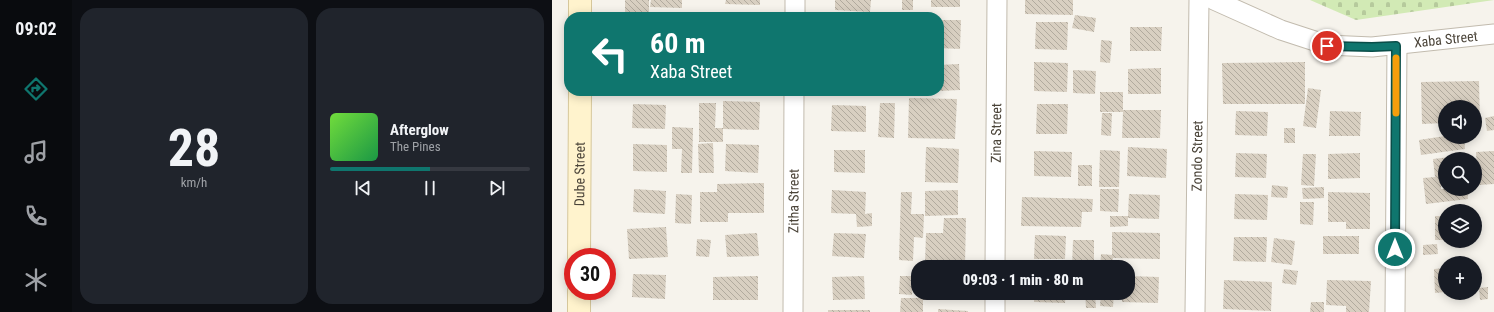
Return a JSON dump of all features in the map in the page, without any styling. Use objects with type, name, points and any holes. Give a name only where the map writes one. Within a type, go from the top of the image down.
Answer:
[{"type":"street","points":[[580,0],[580,12]]},
{"type":"street","points":[[795,0],[795,12]]},
{"type":"street","name":"Zina Street","points":[[995,260],[997,0]]},
{"type":"street","name":"Zondo Street","points":[[1195,312],[1199,0]]},
{"type":"street","name":"Xaba Street","points":[[1214,0],[1281,30],[1327,46],[1396,46],[1494,34]]},
{"type":"street","points":[[1395,312],[1396,46]]},
{"type":"street","name":"Dube Street","points":[[579,248],[580,96]]},
{"type":"street","name":"Zitha Street","points":[[793,312],[794,96]]},
{"type":"street","points":[[579,300],[579,312]]},
{"type":"street","points":[[995,300],[995,312]]},
{"type":"green space","points":[[1310,0],[1494,0],[1356,20]]},
{"type":"building","points":[[625,0],[649,0],[649,12],[625,12]]},
{"type":"building","points":[[651,0],[682,0],[682,8],[650,7]]},
{"type":"building","points":[[726,0],[760,0],[760,5],[725,4]]},
{"type":"building","points":[[835,0],[871,0],[870,12],[835,10]]},
{"type":"building","points":[[902,0],[913,0],[913,10],[902,10]]},
{"type":"building","points":[[931,0],[960,0],[960,7],[931,7]]},
{"type":"building","points":[[1025,0],[1073,0],[1073,15],[1025,14]]},
{"type":"building","points":[[1075,15],[1096,18],[1094,32],[1072,28]]},
{"type":"building","points":[[944,20],[961,20],[960,49],[944,48]]},
{"type":"building","points":[[1036,22],[1068,22],[1067,50],[1035,49]]},
{"type":"building","points":[[1130,27],[1162,27],[1161,51],[1130,51]]},
{"type":"building","points":[[1101,40],[1112,41],[1110,63],[1100,62]]},
{"type":"building","points":[[1034,62],[1068,63],[1067,92],[1034,91]]},
{"type":"building","points":[[1305,62],[1305,104],[1223,104],[1222,63]]},
{"type":"building","points":[[959,64],[960,90],[944,91],[944,65]]},
{"type":"building","points":[[1161,68],[1161,94],[1128,94],[1128,69]]},
{"type":"building","points":[[1073,70],[1096,71],[1095,94],[1073,93]]},
{"type":"building","points":[[1479,81],[1479,100],[1438,100],[1438,123],[1422,124],[1421,82]]},
{"type":"building","points":[[1308,88],[1321,90],[1316,128],[1303,126]]},
{"type":"building","points":[[1100,92],[1123,92],[1123,110],[1161,110],[1160,138],[1122,138],[1123,112],[1100,112]]},
{"type":"building","points":[[909,98],[957,99],[955,139],[908,138]]},
{"type":"building","points":[[723,101],[760,102],[759,130],[723,129],[723,142],[699,142],[699,103],[716,103],[715,128],[723,128]]},
{"type":"building","points":[[880,103],[895,103],[894,138],[878,137]]},
{"type":"building","points":[[633,104],[666,105],[665,129],[632,128]]},
{"type":"building","points":[[1037,104],[1068,104],[1067,134],[1036,134]]},
{"type":"building","points":[[832,105],[866,106],[866,132],[831,131]]},
{"type":"building","points":[[1236,111],[1268,112],[1267,136],[1235,135]]},
{"type":"building","points":[[1330,111],[1361,112],[1360,136],[1329,136]]},
{"type":"building","points":[[1102,113],[1112,113],[1111,136],[1101,135]]},
{"type":"building","points":[[1494,116],[1494,130],[1487,131],[1485,118]]},
{"type":"building","points":[[672,127],[693,128],[692,173],[681,173],[682,149],[672,149]]},
{"type":"building","points":[[1284,128],[1295,128],[1295,143],[1284,143]]},
{"type":"building","points":[[1438,137],[1438,144],[1465,144],[1465,149],[1421,155],[1419,140]]},
{"type":"building","points":[[713,143],[714,173],[699,173],[698,144]]},
{"type":"building","points":[[633,144],[667,145],[667,172],[633,171]]},
{"type":"building","points":[[726,144],[759,145],[758,173],[725,171]]},
{"type":"building","points":[[926,147],[959,149],[958,183],[925,182]]},
{"type":"building","points":[[1128,147],[1167,149],[1166,178],[1127,176]]},
{"type":"building","points":[[834,150],[865,150],[865,173],[834,172]]},
{"type":"building","points":[[1100,150],[1120,151],[1119,187],[1099,187]]},
{"type":"building","points":[[1034,151],[1072,152],[1071,177],[1034,176]]},
{"type":"building","points":[[1494,151],[1494,184],[1482,185],[1482,152],[1476,152]]},
{"type":"building","points":[[1236,153],[1267,154],[1266,178],[1235,177]]},
{"type":"building","points":[[1360,153],[1360,178],[1328,179],[1328,154]]},
{"type":"building","points":[[1303,154],[1316,154],[1314,186],[1301,185]]},
{"type":"building","points":[[1438,158],[1438,196],[1468,196],[1468,199],[1426,204],[1423,178],[1435,177],[1433,159]]},
{"type":"building","points":[[1078,165],[1092,165],[1092,186],[1078,186]]},
{"type":"building","points":[[764,183],[764,213],[728,213],[728,222],[700,222],[700,192],[717,192],[717,184]]},
{"type":"building","points":[[1272,185],[1288,187],[1287,198],[1271,197]]},
{"type":"building","points":[[1324,187],[1324,198],[1303,199],[1302,188]]},
{"type":"building","points":[[634,189],[666,191],[665,214],[633,212]]},
{"type":"building","points":[[1100,189],[1119,189],[1118,212],[1100,211]]},
{"type":"building","points":[[832,190],[866,192],[865,214],[872,213],[872,226],[857,227],[856,214],[831,213]]},
{"type":"building","points":[[958,190],[958,215],[925,216],[925,191]]},
{"type":"building","points":[[901,192],[912,192],[911,214],[924,214],[923,238],[914,237],[913,260],[899,260]]},
{"type":"building","points":[[1328,192],[1370,193],[1370,229],[1346,229],[1346,222],[1328,222]]},
{"type":"building","points":[[676,194],[692,195],[691,224],[675,223]]},
{"type":"building","points":[[1129,194],[1160,195],[1159,219],[1128,218],[1128,226],[1110,227],[1110,216],[1128,216]]},
{"type":"building","points":[[1235,194],[1268,195],[1267,220],[1234,219]]},
{"type":"building","points":[[1022,197],[1093,199],[1092,212],[1082,212],[1081,227],[1021,226]]},
{"type":"building","points":[[1300,202],[1314,202],[1313,225],[1300,224]]},
{"type":"building","points":[[1435,216],[1438,216],[1438,240],[1435,240]]},
{"type":"building","points":[[944,218],[966,218],[965,260],[925,260],[926,233],[943,233]]},
{"type":"building","points":[[666,227],[668,257],[629,259],[627,229]]},
{"type":"building","points":[[1112,232],[1160,233],[1160,259],[1113,258],[1113,260],[1101,260],[1101,254],[1112,255]]},
{"type":"building","points":[[757,233],[759,256],[727,257],[725,235]]},
{"type":"building","points":[[834,233],[866,234],[864,258],[832,256]]},
{"type":"building","points":[[1035,235],[1066,236],[1065,259],[1034,259]]},
{"type":"building","points":[[1323,236],[1359,236],[1359,254],[1323,254]]},
{"type":"building","points":[[1234,237],[1267,237],[1266,262],[1233,261]]},
{"type":"building","points":[[1274,238],[1295,241],[1292,265],[1271,262]]},
{"type":"building","points":[[697,239],[711,240],[709,257],[696,256]]},
{"type":"building","points":[[1073,240],[1094,240],[1094,260],[1072,260]]},
{"type":"building","points":[[1437,244],[1438,254],[1423,255],[1423,245]]},
{"type":"building","points":[[1284,269],[1298,271],[1296,285],[1282,283]]},
{"type":"building","points":[[1434,269],[1438,269],[1438,293],[1435,293]]},
{"type":"building","points":[[633,274],[666,275],[665,299],[632,297]]},
{"type":"building","points":[[758,276],[758,300],[713,300],[713,277]]},
{"type":"building","points":[[864,276],[865,299],[833,300],[832,277]]},
{"type":"building","points":[[900,276],[911,276],[911,295],[899,294]]},
{"type":"building","points":[[1135,276],[1159,277],[1158,303],[1122,302],[1122,300],[1135,300]]},
{"type":"building","points":[[1224,280],[1272,282],[1271,311],[1223,309]]},
{"type":"building","points":[[1327,280],[1371,281],[1369,312],[1346,312],[1346,306],[1326,305]]},
{"type":"building","points":[[1488,287],[1488,299],[1482,300],[1482,288]]},
{"type":"building","points":[[901,298],[923,300],[923,312],[900,312]]},
{"type":"building","points":[[1034,300],[1065,300],[1065,303],[1034,302]]},
{"type":"building","points":[[1085,300],[1095,300],[1096,308],[1086,308]]},
{"type":"building","points":[[1100,300],[1114,300],[1113,307],[1100,306]]},
{"type":"building","points":[[1311,302],[1324,302],[1324,312],[1310,312]]},
{"type":"building","points":[[938,309],[968,311],[968,312],[938,312]]},
{"type":"building","points":[[828,310],[870,310],[870,312],[828,312]]},
{"type":"slow traffic","points":[[1396,58],[1396,113]]},
{"type":"route","points":[[1327,46],[1396,46],[1395,249]]}]
